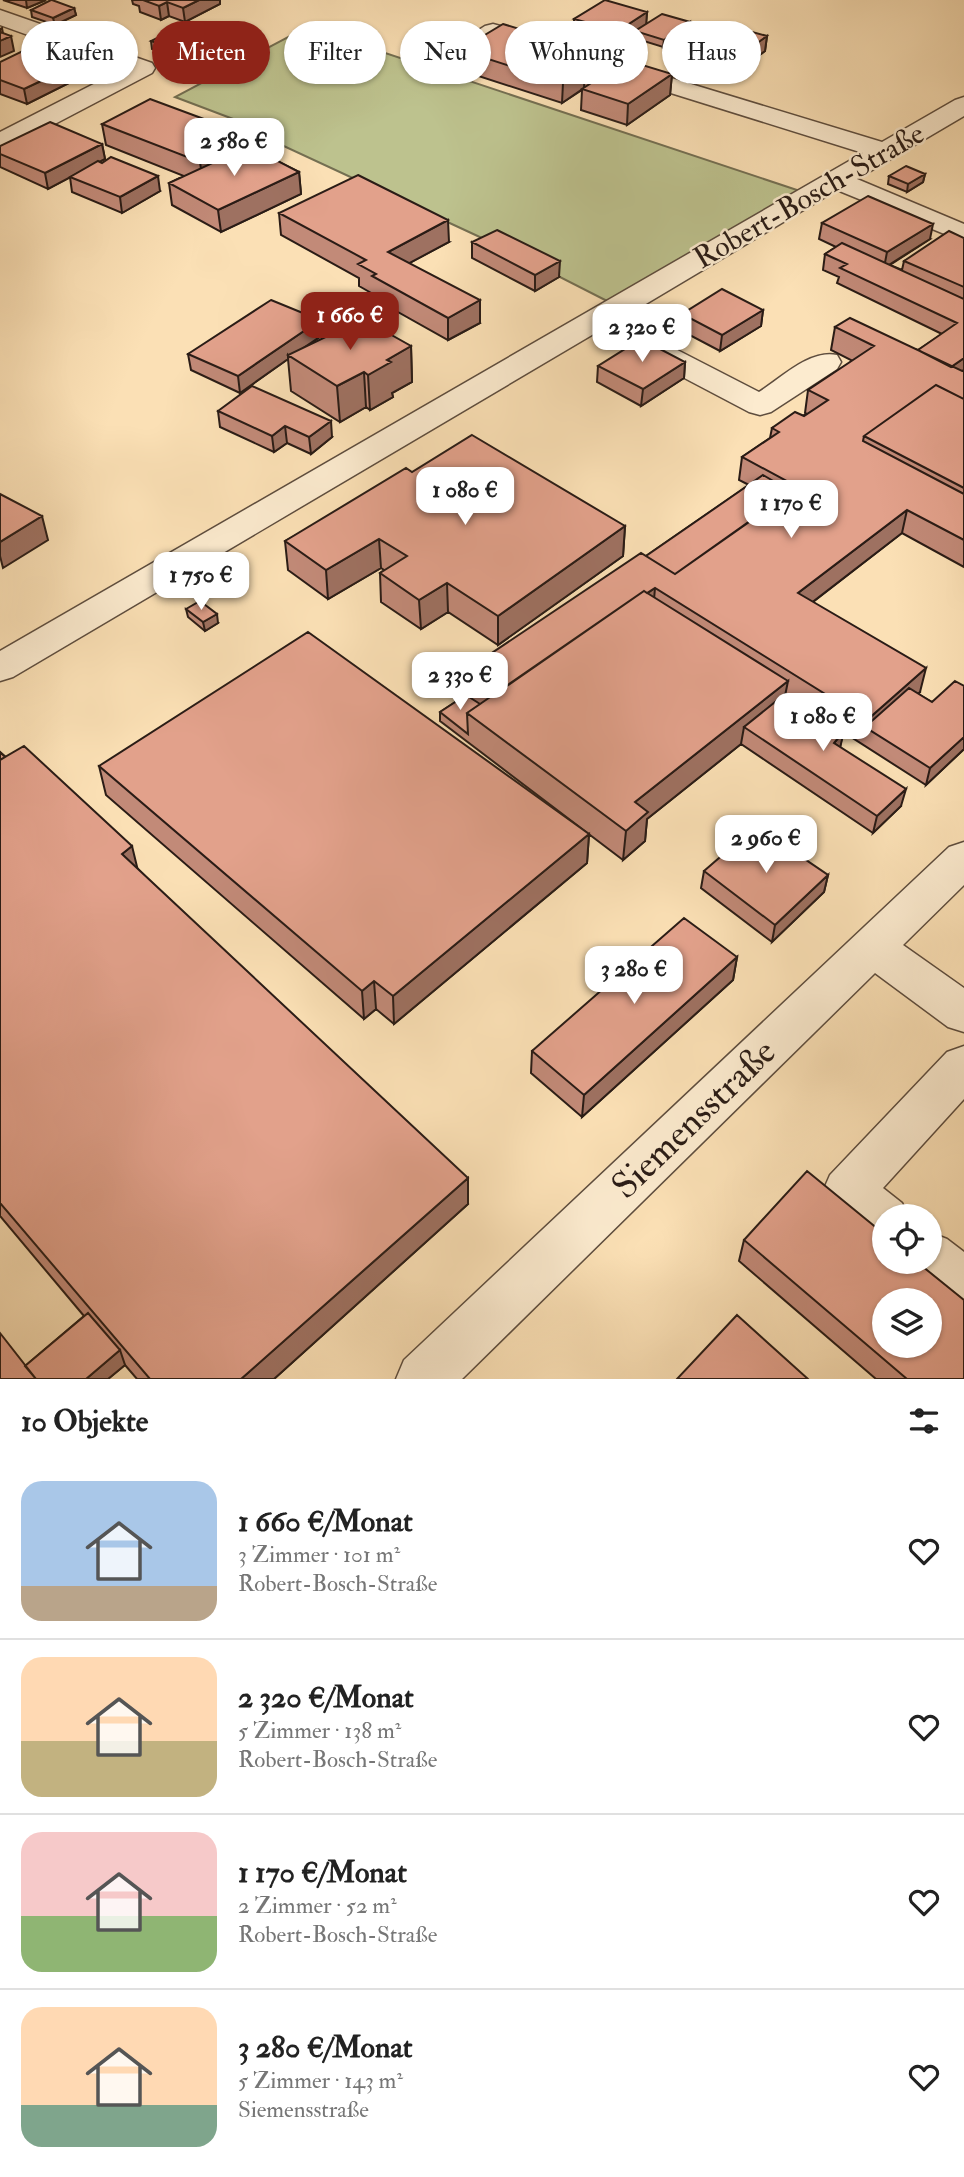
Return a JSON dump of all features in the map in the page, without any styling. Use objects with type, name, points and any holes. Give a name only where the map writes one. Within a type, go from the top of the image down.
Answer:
[{"type":"street","points":[[0,17],[143,68],[0,142]]},
{"type":"street","points":[[648,78],[885,151]]},
{"type":"street","name":"Robert-Bosch-Straße","points":[[0,667],[964,105]]},
{"type":"street","points":[[836,180],[964,233]]},
{"type":"street","points":[[596,320],[760,405],[826,362]]},
{"type":"street","name":"Siemensstraße","points":[[423,1379],[964,859]]},
{"type":"street","points":[[872,947],[964,1013]]},
{"type":"street","points":[[872,1210],[848,1191],[964,1066]]},
{"type":"street","points":[[942,1266],[964,1284]]},
{"type":"green space","points":[[284,39],[284,84],[386,84],[386,53],[400,58],[400,84],[478,84],[806,193],[613,304],[497,245],[275,142],[281,137],[175,97],[200,84],[270,84],[270,47]]},
{"type":"building","points":[[51,0],[74,8],[53,18],[31,10]]},
{"type":"building","points":[[143,0],[199,0],[183,8],[167,2],[159,6]]},
{"type":"building","points":[[605,0],[647,12],[633,21],[574,19]]},
{"type":"building","points":[[662,14],[686,21],[662,21],[662,39],[648,35],[648,23]]},
{"type":"building","points":[[505,25],[505,64],[491,60],[491,31]]},
{"type":"building","points":[[0,32],[11,36],[0,41]]},
{"type":"building","points":[[21,52],[21,84],[35,84],[24,89],[0,80],[0,62]]},
{"type":"building","points":[[648,67],[662,71],[662,81],[628,104],[582,89],[590,84],[648,84]]},
{"type":"building","points":[[150,99],[247,135],[200,162],[102,124]]},
{"type":"building","points":[[50,122],[102,144],[45,173],[0,154],[0,146]]},
{"type":"building","points":[[249,146],[299,172],[218,210],[169,183]]},
{"type":"building","points":[[111,157],[158,176],[120,197],[70,177],[98,161],[102,163]]},
{"type":"building","points":[[906,166],[925,174],[908,184],[889,176]]},
{"type":"building","points":[[358,175],[448,220],[388,252],[480,300],[448,318],[372,276],[376,274],[358,264],[366,260],[279,213]]},
{"type":"building","points":[[868,196],[933,224],[887,252],[822,223]]},
{"type":"building","points":[[497,230],[560,261],[535,275],[472,242]]},
{"type":"building","points":[[949,231],[964,238],[964,287],[904,261]]},
{"type":"building","points":[[842,243],[964,299],[964,358],[951,367],[918,350],[957,323],[840,268],[847,264],[825,254]]},
{"type":"building","points":[[722,289],[763,310],[722,335],[682,314]]},
{"type":"building","points":[[271,300],[320,320],[238,376],[188,354]]},
{"type":"building","points":[[850,318],[964,370],[964,399],[936,385],[864,436],[863,441],[964,494],[964,540],[907,510],[798,593],[926,668],[867,720],[655,588],[647,593],[644,591],[491,697],[459,675],[641,553],[675,574],[798,487],[742,457],[779,432],[772,428],[795,412],[804,416],[828,400],[808,390],[874,346],[835,327]]},
{"type":"building","points":[[363,319],[411,346],[368,375],[364,372],[337,386],[288,355]]},
{"type":"building","points":[[641,339],[685,362],[643,389],[598,366]]},
{"type":"building","points":[[936,385],[964,399],[964,488],[864,436]]},
{"type":"building","points":[[252,386],[331,421],[309,437],[285,426],[272,436],[218,411]]},
{"type":"building","points":[[472,435],[625,526],[498,616],[447,583],[419,600],[380,573],[407,556],[379,539],[326,570],[285,541],[406,468],[412,472]]},
{"type":"building","points":[[763,475],[792,492],[675,574],[646,556]]},
{"type":"building","points":[[0,494],[42,516],[0,542]]},
{"type":"building","points":[[644,591],[788,681],[635,802],[648,812],[626,831],[467,713]]},
{"type":"building","points":[[200,601],[217,614],[203,622],[186,609]]},
{"type":"building","points":[[308,632],[589,834],[393,996],[374,981],[362,991],[99,766]]},
{"type":"building","points":[[955,681],[964,686],[964,737],[930,768],[865,727],[909,688],[932,702]]},
{"type":"building","points":[[785,694],[844,731],[834,743],[906,789],[877,816],[744,727]]},
{"type":"building","points":[[466,695],[480,704],[467,713],[468,734],[440,712]]},
{"type":"building","points":[[24,746],[132,846],[122,854],[468,1178],[241,1379],[150,1379],[0,1203],[0,760]]},
{"type":"building","points":[[756,826],[828,875],[775,925],[704,871]]},
{"type":"building","points":[[684,918],[737,957],[584,1095],[532,1051]]},
{"type":"building","points":[[807,1171],[872,1224],[872,1274],[932,1274],[964,1300],[964,1379],[907,1379],[882,1358],[942,1358],[942,1288],[872,1288],[872,1349],[744,1240]]},
{"type":"building","points":[[88,1313],[120,1350],[86,1379],[36,1379],[25,1366]]},
{"type":"building","points":[[737,1315],[808,1379],[677,1379]]},
{"type":"building","points":[[0,1333],[36,1379],[0,1379]]}]
